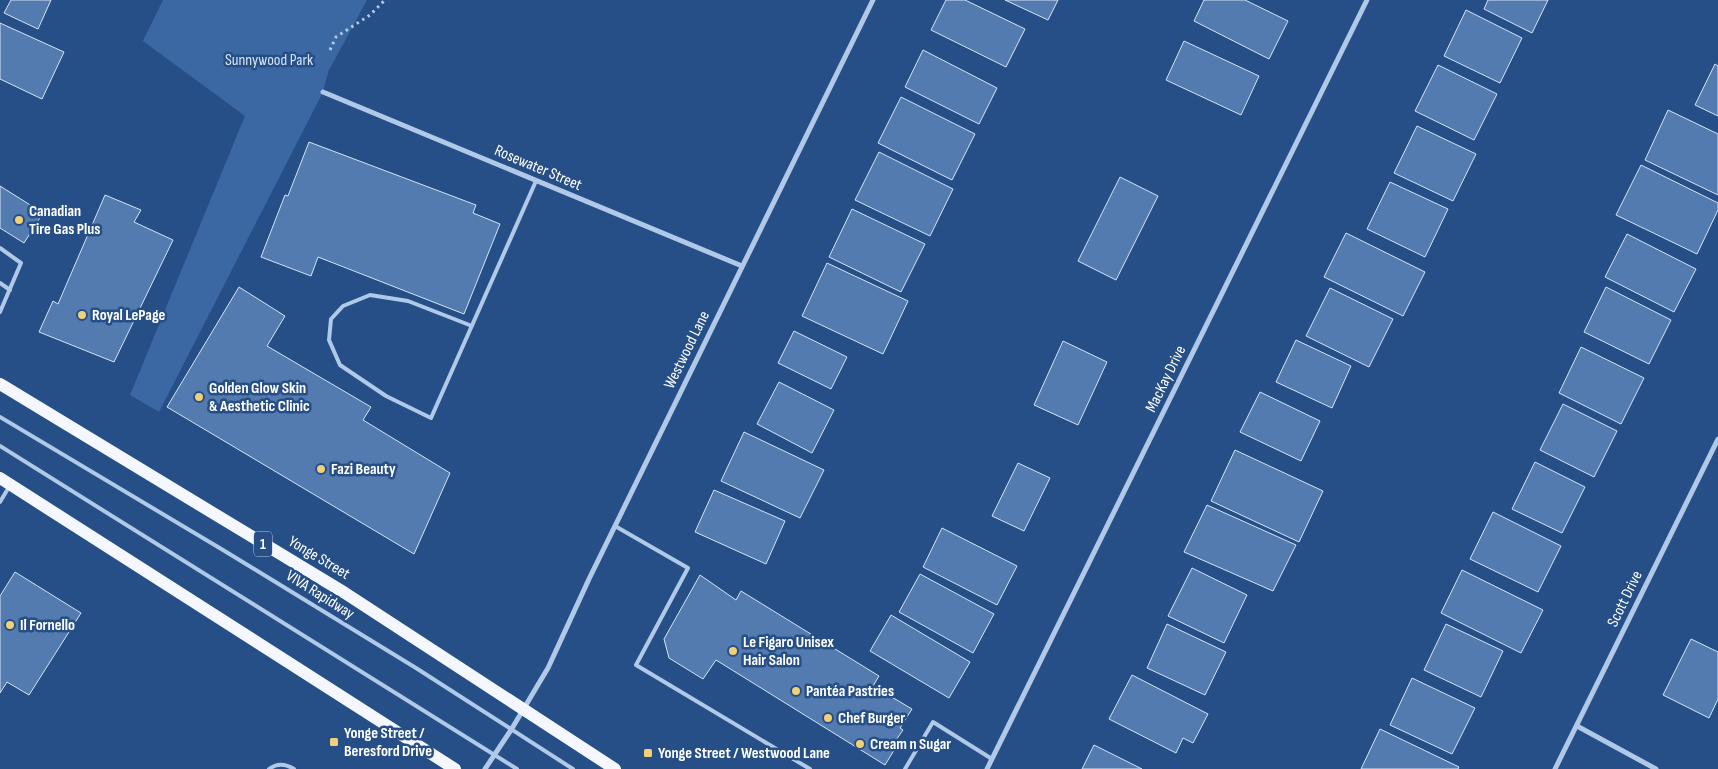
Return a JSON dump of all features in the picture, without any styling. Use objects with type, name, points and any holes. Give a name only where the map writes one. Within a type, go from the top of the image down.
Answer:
[{"type":"main road","name":"Yonge Street","points":[[0,384],[344,593],[615,769]]},
{"type":"main road","points":[[5,481],[455,769]]},
{"type":"street","name":"Westwood Lane","points":[[485,769],[495,756],[548,668],[615,526],[873,0]]},
{"type":"street","name":"MacKay Drive","points":[[987,769],[1367,0]]},
{"type":"street","name":"Rosewater Street","points":[[323,92],[742,266]]},
{"type":"street","name":"Scott Drive","points":[[1554,769],[1718,439]]},
{"type":"street","points":[[1577,726],[1656,769]]},
{"type":"lane","points":[[472,326],[408,302],[370,295],[343,306],[331,319],[329,340],[340,365],[386,396],[431,418],[472,326],[536,181]]},
{"type":"lane","points":[[0,248],[21,263],[0,312]]},
{"type":"lane","points":[[0,283],[10,290]]},
{"type":"lane","name":"VIVA Rapidway","points":[[0,417],[416,668],[573,769]]},
{"type":"lane","points":[[0,446],[516,769]]},
{"type":"lane","points":[[0,502],[5,481]]},
{"type":"lane","points":[[615,526],[688,568],[636,665],[810,769]]},
{"type":"lane","points":[[905,769],[933,722],[992,759]]},
{"type":"lane","points":[[269,769],[273,766],[286,764],[294,769]]},
{"type":"path","points":[[330,50],[336,37],[362,20],[385,0]]},
{"type":"green space","name":"Sunnywood Park","points":[[163,0],[367,0],[328,72],[323,92],[159,412],[130,395],[245,116],[143,41]]},
{"type":"building","points":[[11,0],[51,0],[38,29],[4,13]]},
{"type":"building","points":[[946,0],[965,0],[1025,29],[1006,67],[931,30]]},
{"type":"building","points":[[1005,0],[1058,0],[1048,20]]},
{"type":"building","points":[[1204,0],[1245,0],[1288,21],[1269,59],[1194,21]]},
{"type":"building","points":[[1488,0],[1548,0],[1532,33],[1484,9]]},
{"type":"building","points":[[1466,10],[1522,38],[1500,83],[1444,56]]},
{"type":"building","points":[[0,23],[64,52],[42,99],[0,79]]},
{"type":"building","points":[[1184,41],[1259,76],[1241,115],[1166,80]]},
{"type":"building","points":[[923,50],[997,88],[979,124],[905,87]]},
{"type":"building","points":[[1715,64],[1718,66],[1718,116],[1695,105]]},
{"type":"building","points":[[1438,65],[1497,94],[1474,140],[1415,111]]},
{"type":"building","points":[[901,97],[975,134],[952,180],[878,143]]},
{"type":"building","points":[[1668,110],[1718,134],[1718,195],[1645,160]]},
{"type":"building","points":[[1417,126],[1476,154],[1453,201],[1394,173]]},
{"type":"building","points":[[309,142],[476,205],[473,213],[500,224],[464,314],[318,257],[311,276],[261,257],[285,195],[288,196]]},
{"type":"building","points":[[879,152],[953,189],[930,236],[855,200]]},
{"type":"building","points":[[1641,165],[1718,203],[1718,210],[1697,254],[1616,215]]},
{"type":"building","points":[[1120,177],[1158,196],[1116,280],[1078,261]]},
{"type":"building","points":[[1390,182],[1448,209],[1425,257],[1367,229]]},
{"type":"building","name":"Canadian Tire Gas Plus","points":[[0,186],[43,213],[24,243],[0,228]]},
{"type":"building","points":[[105,195],[141,210],[134,222],[173,240],[114,362],[39,332],[53,301],[58,304]]},
{"type":"building","points":[[852,209],[925,244],[901,292],[829,257]]},
{"type":"building","points":[[1346,233],[1425,272],[1403,316],[1324,277]]},
{"type":"building","points":[[1627,234],[1696,269],[1674,312],[1605,277]]},
{"type":"building","points":[[827,263],[908,301],[883,354],[802,316]]},
{"type":"building","points":[[239,287],[285,316],[267,346],[371,407],[363,420],[450,473],[414,554],[167,407]]},
{"type":"building","points":[[1606,287],[1671,320],[1649,364],[1584,332]]},
{"type":"building","points":[[1330,288],[1393,319],[1369,367],[1306,336]]},
{"type":"building","points":[[794,331],[847,357],[831,389],[778,363]]},
{"type":"building","points":[[1296,340],[1351,366],[1332,408],[1276,382]]},
{"type":"building","points":[[1063,341],[1107,362],[1078,425],[1034,405]]},
{"type":"building","points":[[1581,347],[1644,378],[1621,424],[1559,393]]},
{"type":"building","points":[[779,382],[834,410],[812,453],[757,424]]},
{"type":"building","points":[[1260,392],[1320,421],[1301,461],[1240,432]]},
{"type":"building","points":[[1563,404],[1617,431],[1594,477],[1540,450]]},
{"type":"building","points":[[744,432],[824,470],[800,518],[721,481]]},
{"type":"building","points":[[1235,450],[1323,491],[1299,542],[1211,501]]},
{"type":"building","points":[[1535,462],[1585,487],[1562,533],[1512,509]]},
{"type":"building","points":[[1018,463],[1050,478],[1024,531],[992,516]]},
{"type":"building","points":[[714,490],[785,521],[766,564],[695,532]]},
{"type":"building","points":[[1207,505],[1296,545],[1273,591],[1184,552]]},
{"type":"building","points":[[1493,512],[1561,546],[1538,592],[1470,559]]},
{"type":"building","points":[[942,528],[1017,566],[997,605],[923,567]]},
{"type":"building","points":[[1192,568],[1247,595],[1224,643],[1168,616]]},
{"type":"building","points":[[1462,570],[1543,610],[1521,653],[1441,613]]},
{"type":"building","points":[[15,572],[81,613],[29,695],[7,682],[0,693],[0,596]]},
{"type":"building","points":[[920,574],[994,614],[973,653],[899,612]]},
{"type":"building","points":[[700,575],[736,600],[741,591],[879,676],[873,686],[912,709],[900,728],[903,730],[896,740],[899,742],[885,765],[716,660],[703,679],[669,658],[664,639]]},
{"type":"building","points":[[891,615],[970,662],[949,698],[870,651]]},
{"type":"building","points":[[1167,624],[1226,652],[1205,695],[1147,668]]},
{"type":"building","points":[[1446,624],[1503,651],[1481,697],[1424,670]]},
{"type":"building","points":[[1691,639],[1718,652],[1718,699],[1709,718],[1663,695]]},
{"type":"building","points":[[1132,675],[1208,714],[1193,743],[1183,738],[1176,753],[1109,719]]},
{"type":"building","points":[[1412,678],[1475,708],[1452,754],[1390,725]]},
{"type":"building","points":[[1380,729],[1459,767],[1458,769],[1361,769]]},
{"type":"building","points":[[1094,745],[1142,769],[1082,769]]},
{"type":"place","name":"Canadian Tire Gas Plus","points":[[19,220]]},
{"type":"place","name":"Royal LePage","points":[[82,315]]},
{"type":"place","name":"Golden Glow Skin & Aesthetic Clinic","points":[[199,397]]},
{"type":"place","name":"Fazi Beauty","points":[[321,469]]},
{"type":"place","name":"Il Fornello","points":[[10,625]]},
{"type":"place","name":"Le Figaro Unisex Hair Salon","points":[[733,651]]},
{"type":"place","name":"Pantéa Pastries","points":[[796,691]]},
{"type":"place","name":"Chef Burger","points":[[828,718]]},
{"type":"place","name":"Yonge Street / Beresford Drive","points":[[334,742]]},
{"type":"place","name":"Cream n Sugar","points":[[860,744]]},
{"type":"place","name":"Yonge Street / Westwood Lane","points":[[648,753]]}]
